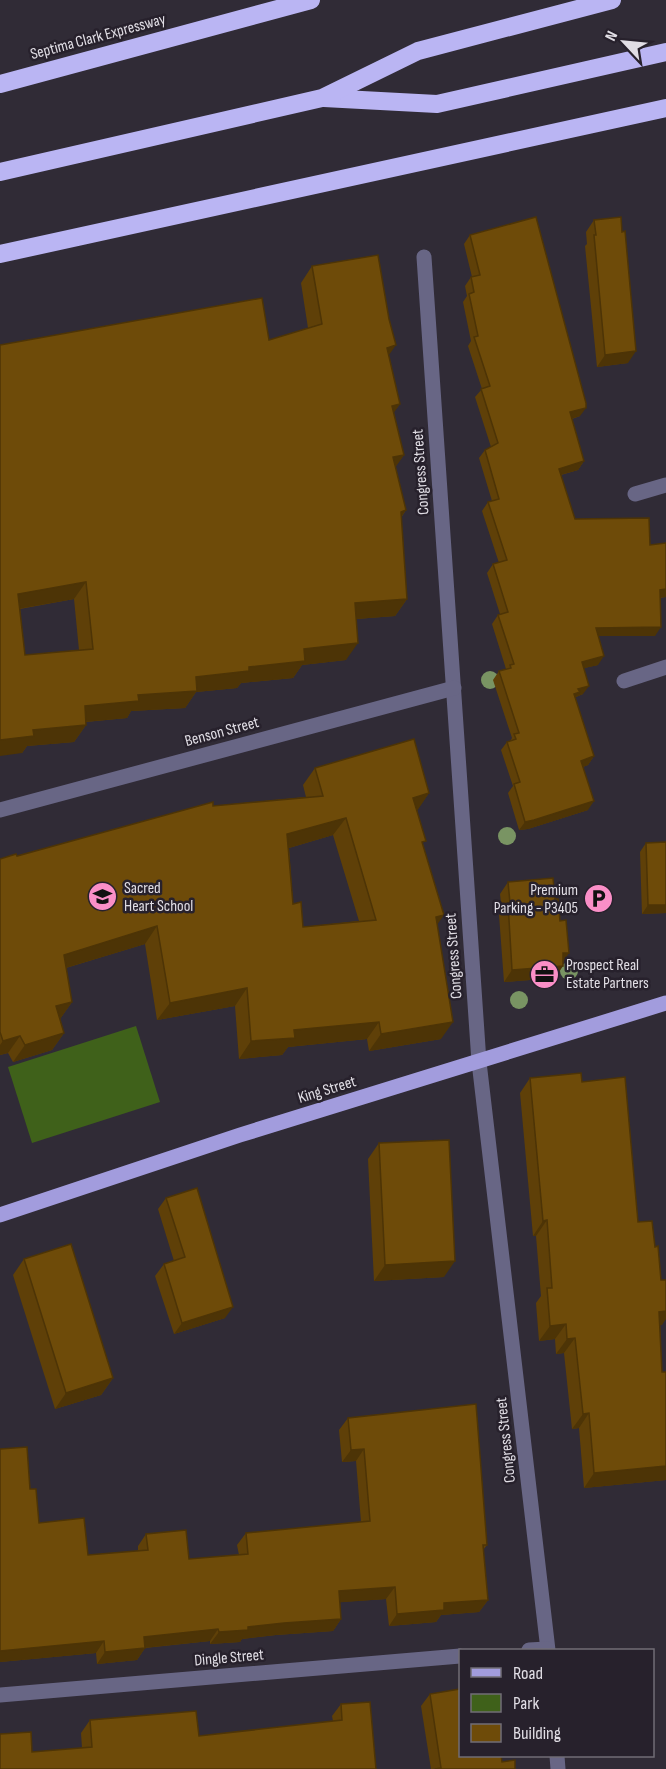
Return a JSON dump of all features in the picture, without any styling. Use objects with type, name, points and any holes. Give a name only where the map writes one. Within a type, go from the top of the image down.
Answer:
[{"type":"highway","name":"Septima Clark Expressway","points":[[0,84],[311,0]]},
{"type":"highway","points":[[0,172],[322,98],[418,51],[612,0]]},
{"type":"highway","points":[[322,98],[437,104],[666,52]]},
{"type":"highway","points":[[0,254],[666,108]]},
{"type":"main road","name":"King Street","points":[[0,1215],[240,1135],[666,1003]]},
{"type":"street","name":"Congress Street","points":[[424,257],[479,1062],[548,1649]]},
{"type":"street","points":[[635,494],[666,484]]},
{"type":"street","points":[[624,681],[666,667]]},
{"type":"street","name":"Benson Street","points":[[0,810],[454,688]]},
{"type":"street","name":"Dingle Street","points":[[0,1695],[459,1656]]},
{"type":"green space","points":[[136,1026],[160,1102],[32,1143],[8,1067]]},
{"type":"building","points":[[536,217],[586,403],[586,408],[570,412],[584,461],[559,469],[575,519],[649,518],[650,545],[666,543],[666,589],[660,590],[661,627],[596,628],[604,656],[582,662],[589,686],[578,689],[580,692],[574,694],[594,756],[581,761],[594,801],[525,822],[514,784],[520,782],[507,742],[516,739],[514,734],[519,733],[499,671],[511,668],[510,665],[514,664],[498,615],[508,612],[493,564],[507,560],[488,502],[499,499],[485,450],[498,443],[481,389],[490,386],[474,337],[478,336],[469,294],[474,292],[471,277],[480,275],[470,235]]},
{"type":"building","points":[[621,217],[622,232],[625,231],[636,351],[605,355],[594,220]]},
{"type":"building","points":[[378,255],[396,345],[387,348],[400,404],[392,406],[404,455],[393,457],[406,510],[401,512],[407,599],[355,603],[358,643],[304,649],[305,661],[249,667],[249,671],[196,677],[197,691],[138,695],[139,701],[85,706],[86,725],[33,730],[34,736],[0,740],[0,345],[262,298],[269,340],[322,324],[312,266]],"holes":[[[86,582],[93,649],[25,655],[18,594]]]},
{"type":"building","points":[[414,739],[429,793],[413,798],[426,841],[422,842],[444,915],[436,917],[453,1022],[381,1034],[379,1022],[294,1030],[295,1038],[251,1041],[247,988],[170,1003],[157,926],[64,955],[72,1002],[56,1006],[64,1033],[25,1045],[20,1036],[3,1041],[0,1032],[0,859],[213,802],[213,806],[323,796],[315,768]],"holes":[[[346,818],[376,920],[303,927],[301,902],[293,904],[287,834]]]},
{"type":"building","points":[[666,842],[666,905],[648,905],[646,843]]},
{"type":"building","points":[[553,878],[560,921],[566,920],[569,953],[563,953],[563,966],[512,970],[508,882]]},
{"type":"building","points":[[581,1073],[582,1082],[625,1077],[638,1222],[652,1221],[655,1247],[658,1246],[661,1280],[666,1280],[666,1311],[659,1312],[662,1372],[666,1372],[666,1466],[594,1473],[589,1413],[583,1414],[575,1338],[567,1339],[566,1324],[550,1326],[547,1288],[552,1288],[547,1220],[543,1221],[530,1078]]},
{"type":"building","points":[[449,1140],[455,1261],[385,1265],[379,1143]]},
{"type":"building","points":[[197,1188],[233,1307],[182,1323],[164,1264],[185,1257],[166,1198]]},
{"type":"building","points":[[71,1244],[113,1378],[66,1393],[24,1259]]},
{"type":"building","points":[[476,1404],[487,1545],[483,1545],[488,1600],[444,1603],[444,1610],[397,1614],[395,1587],[339,1591],[341,1619],[248,1627],[248,1630],[219,1632],[218,1629],[144,1637],[145,1648],[105,1652],[104,1641],[0,1651],[0,1449],[27,1447],[30,1489],[36,1489],[39,1523],[84,1518],[88,1555],[148,1550],[146,1534],[186,1530],[189,1559],[248,1554],[246,1533],[370,1521],[364,1449],[351,1450],[348,1418]]},
{"type":"building","points":[[459,1689],[459,1757],[501,1757],[502,1762],[515,1760],[515,1769],[435,1769],[441,1768],[430,1694]]},
{"type":"building","points":[[370,1702],[376,1769],[0,1769],[0,1734],[31,1732],[32,1752],[92,1747],[90,1720],[196,1711],[199,1736],[342,1720],[341,1704]]},
{"type":"place","name":"Sacred Heart School","points":[[103,897]]},
{"type":"place","name":"Premium Parking - P3405","points":[[599,899]]},
{"type":"place","name":"Prospect Real Estate Partners","points":[[545,974]]}]
